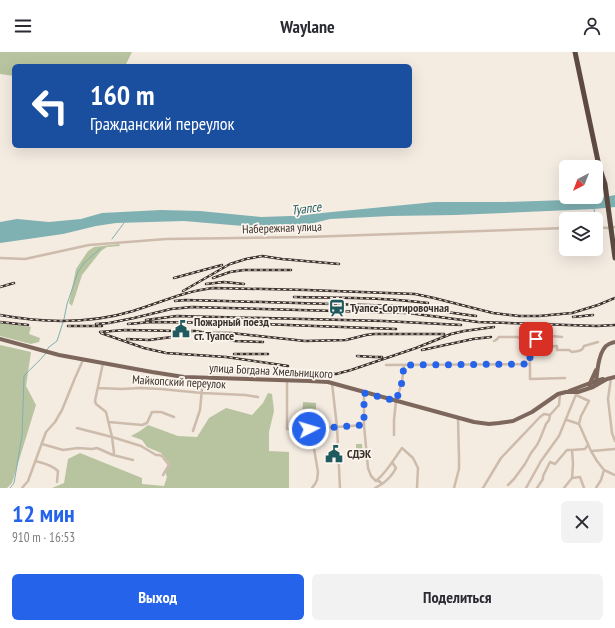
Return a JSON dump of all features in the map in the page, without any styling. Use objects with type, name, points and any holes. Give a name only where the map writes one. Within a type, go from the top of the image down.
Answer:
[{"type":"highway","points":[[575,52],[597,158],[601,174],[606,183],[615,258]]},
{"type":"main road","name":"улица Богдана Хмельницкого","points":[[0,338],[42,350],[83,359],[184,377],[319,381],[332,383],[364,393],[484,424],[499,424],[513,421],[532,412],[553,396],[566,392]]},
{"type":"main road","points":[[590,383],[605,347],[608,344],[614,343]]},
{"type":"main road","points":[[598,366],[598,375],[609,378]]},
{"type":"main road","points":[[594,387],[596,384],[598,366]]},
{"type":"main road","points":[[566,392],[609,378]]},
{"type":"main road","points":[[566,392],[577,393],[594,387],[609,378]]},
{"type":"main road","points":[[590,383],[591,387],[594,387]]},
{"type":"street","name":"Набережная улица","points":[[0,258],[25,259],[89,245],[166,240],[307,237],[559,228]]},
{"type":"street","points":[[494,341],[499,337],[536,339],[551,336],[562,337]]},
{"type":"street","points":[[536,339],[530,352],[530,378],[566,378]]},
{"type":"street","points":[[531,348],[557,346],[557,350],[569,350],[572,352],[581,351],[584,346],[598,342]]},
{"type":"street","points":[[22,488],[28,481],[46,432],[55,422],[62,410],[83,359]]},
{"type":"street","points":[[103,363],[95,401],[96,404],[106,412],[112,437],[113,456]]},
{"type":"street","points":[[386,365],[530,364]]},
{"type":"street","points":[[394,435],[396,401],[402,382],[404,365]]},
{"type":"street","points":[[193,431],[198,416],[203,377]]},
{"type":"street","points":[[609,378],[608,399],[612,433],[615,441]]},
{"type":"street","points":[[287,380],[287,429],[364,425]]},
{"type":"street","points":[[332,383],[337,427],[340,488]]},
{"type":"street","name":"Майкопский переулок","points":[[98,388],[161,389],[258,397]]},
{"type":"street","points":[[364,393],[364,425],[368,468],[371,476],[382,484]]},
{"type":"street","points":[[508,486],[537,445],[549,420],[550,414],[560,404],[560,393]]},
{"type":"street","points":[[526,488],[541,461],[559,436],[567,420],[577,393],[589,402],[581,416],[579,424],[588,445],[604,470],[615,475]]},
{"type":"street","points":[[109,422],[142,425],[147,423],[152,412],[161,412],[174,417]]},
{"type":"street","points":[[483,488],[501,458],[540,417],[544,414],[550,414]]},
{"type":"street","points":[[454,488],[459,469],[458,418]]},
{"type":"street","points":[[567,420],[579,424]]},
{"type":"street","points":[[77,428],[141,446],[156,455],[162,456],[169,465],[163,475]]},
{"type":"street","points":[[309,429],[312,437],[318,472],[316,484],[312,488]]},
{"type":"street","points":[[42,444],[63,450],[97,448],[113,456],[133,460]]},
{"type":"street","points":[[537,488],[543,479],[550,462],[555,464],[568,450],[585,448],[588,445]]},
{"type":"street","points":[[376,481],[387,470],[402,448],[413,458],[418,468],[417,488]]},
{"type":"street","points":[[564,488],[572,478],[572,450]]},
{"type":"street","points":[[591,451],[615,450]]},
{"type":"street","points":[[35,461],[56,469],[58,471],[57,482]]},
{"type":"street","points":[[375,488],[387,481],[396,468],[392,462]]},
{"type":"street","points":[[596,488],[604,470]]},
{"type":"street","points":[[572,478],[580,477],[584,488]]},
{"type":"green space","points":[[0,52],[132,52],[126,64],[12,64],[12,76],[0,74]]},
{"type":"green space","points":[[119,244],[120,246],[107,247],[101,251],[82,275],[72,306],[69,303],[76,269],[88,251],[94,247]]},
{"type":"green space","points":[[0,323],[31,327],[29,334],[40,338],[39,342],[31,344],[0,336]]},
{"type":"green space","points":[[0,345],[31,352],[26,386],[36,405],[12,483],[7,488],[0,488]]},
{"type":"green space","points":[[268,393],[272,394],[274,411],[269,432],[269,451],[289,452],[289,488],[52,488],[64,483],[68,459],[80,453],[142,478],[142,484],[164,486],[167,477],[165,471],[169,463],[161,453],[147,447],[142,440],[131,436],[148,425],[178,436],[197,437],[209,418],[226,408],[252,415],[263,403]]},
{"type":"green space","points":[[303,402],[316,403],[316,416],[302,416]]},
{"type":"green space","points":[[356,444],[362,444],[363,455],[356,455]]},
{"type":"water","points":[[615,195],[615,207],[455,215],[330,219],[302,226],[255,227],[184,221],[116,223],[63,234],[0,243],[0,222],[17,219],[49,222],[81,219],[102,213],[161,210],[200,211],[261,217],[291,216],[435,202],[559,200],[559,204],[603,204],[603,198]]},
{"type":"waterway","points":[[594,208],[594,212]]},
{"type":"waterway","points":[[112,239],[124,223]]},
{"type":"waterway","points":[[47,350],[57,341],[67,304],[78,272],[84,263],[101,248]]},
{"type":"waterway","points":[[10,488],[14,483],[22,436],[24,376],[46,353]]},
{"type":"railway","points":[[183,291],[230,264],[262,256],[339,264]]},
{"type":"railway","points":[[174,278],[222,265]]},
{"type":"railway","points":[[213,278],[230,272],[244,270],[291,270]]},
{"type":"railway","points":[[206,284],[224,282],[244,284]]},
{"type":"railway","points":[[0,287],[14,283]]},
{"type":"railway","points":[[0,315],[50,321],[100,318],[133,311],[192,292],[213,288],[415,294],[493,313],[519,316],[572,313],[615,298]]},
{"type":"railway","points":[[294,297],[378,299],[428,303]]},
{"type":"railway","points":[[175,301],[185,300],[401,306],[476,316]]},
{"type":"railway","points":[[96,324],[109,323],[171,309],[192,307],[408,313],[478,322],[597,326],[615,325]]},
{"type":"railway","points":[[573,317],[593,315]]},
{"type":"railway","points":[[146,320],[177,316],[384,321],[461,325]]},
{"type":"railway","points":[[0,322],[28,325]]},
{"type":"railway","points":[[128,324],[151,322],[233,323],[396,329]]},
{"type":"railway","points":[[68,326],[102,326]]},
{"type":"railway","points":[[326,373],[336,374],[351,370],[416,348],[451,334],[494,327]]},
{"type":"railway","points":[[100,332],[125,330],[195,331],[208,333],[231,333],[305,341],[346,340],[374,334],[444,334]]},
{"type":"railway","points":[[101,333],[144,348],[166,353],[226,357],[288,366]]},
{"type":"railway","points":[[127,339],[149,340],[172,337]]},
{"type":"railway","points":[[214,337],[235,341],[263,342]]},
{"type":"railway","points":[[422,350],[473,339],[491,337]]},
{"type":"railway","points":[[234,354],[268,354]]},
{"type":"railway","points":[[357,356],[382,357]]},
{"type":"place","name":"Туапсе-Сортировочная","points":[[337,308]]},
{"type":"place","name":"Пожарный поезд ст. Туапсе","points":[[181,329]]},
{"type":"place","name":"СДЭК","points":[[334,454]]},
{"type":"route","points":[[309,429],[364,425],[364,393],[396,401],[402,382],[404,365],[530,364],[530,352],[536,339]]},
{"type":"water label","name":"Туапсе","points":[[306,208]]}]
